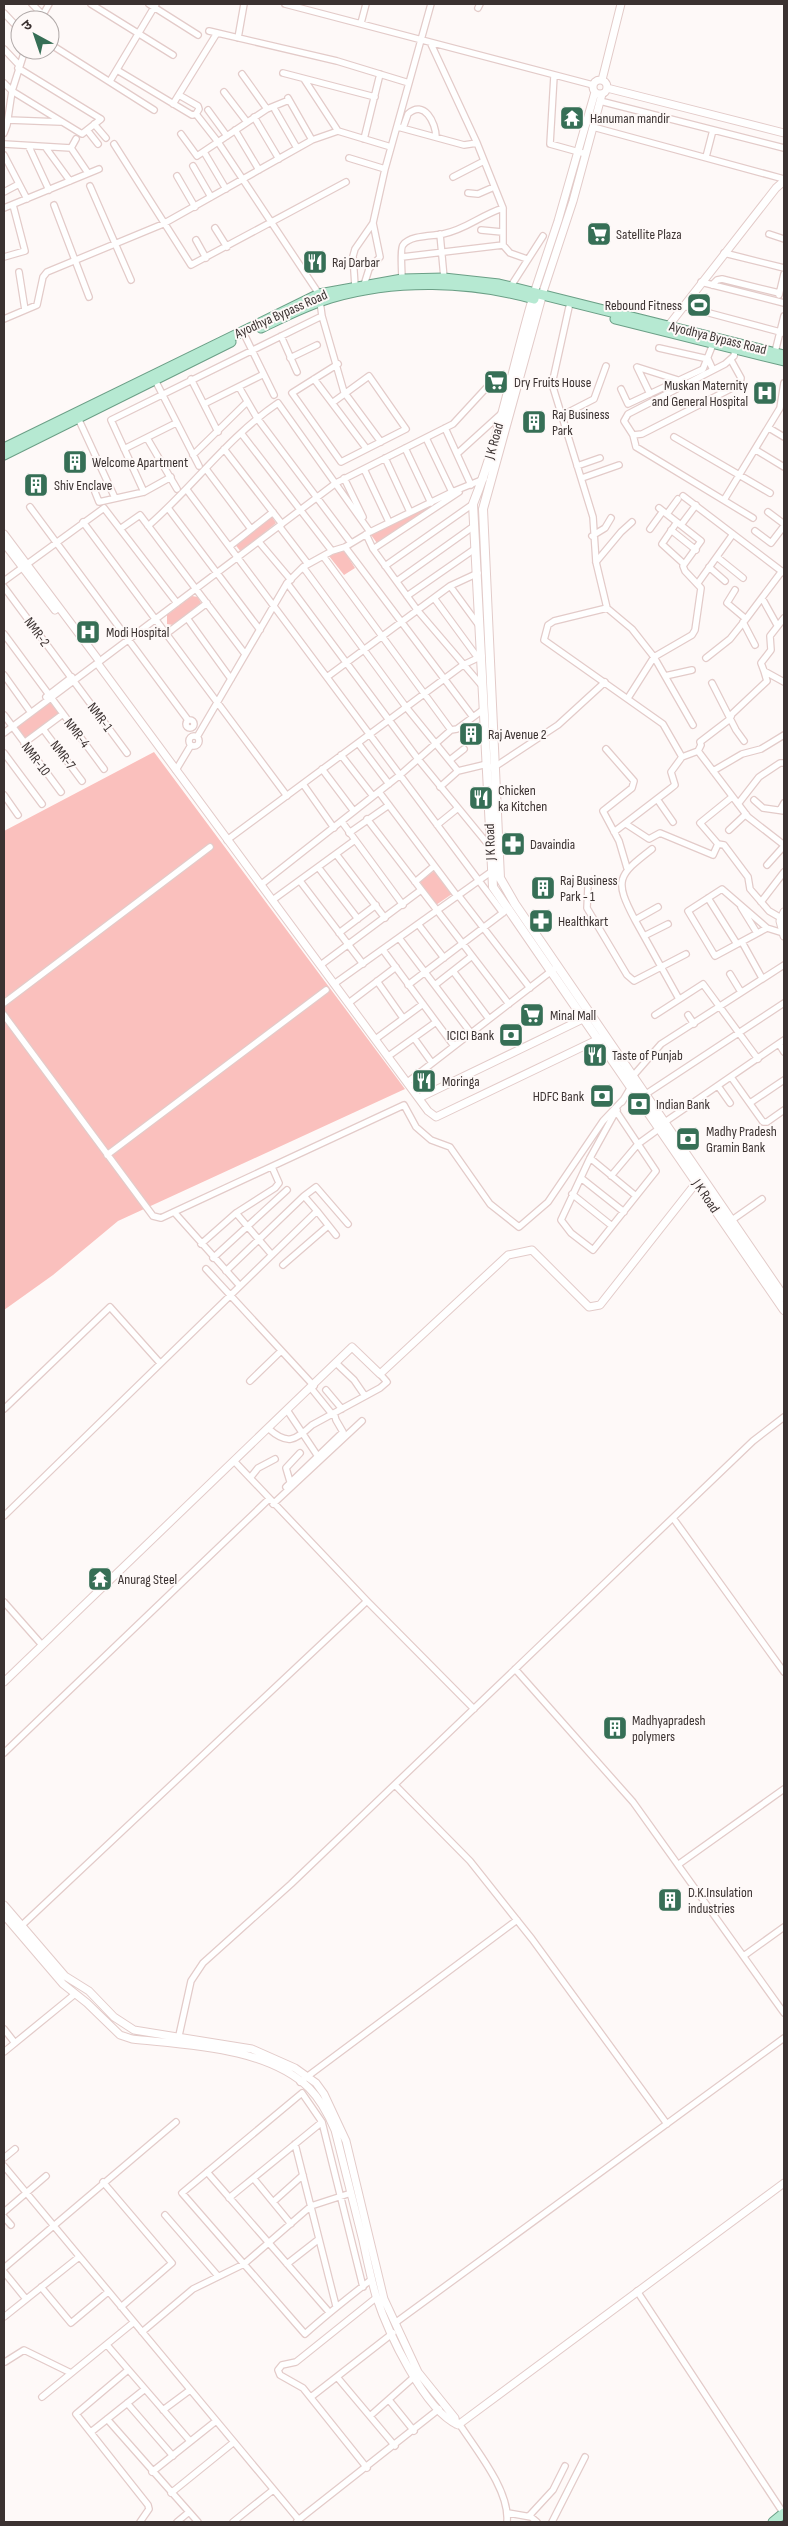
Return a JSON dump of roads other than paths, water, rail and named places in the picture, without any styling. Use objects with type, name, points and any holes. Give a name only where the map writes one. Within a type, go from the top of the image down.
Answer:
[{"type":"main road","name":"Ayodhya Bypass Road","points":[[4,455],[154,378],[320,298],[360,286],[402,279],[444,278],[511,286],[570,307],[784,355]]},
{"type":"main road","name":"Ayodhya Bypass Road","points":[[4,448],[245,336],[320,298],[412,285],[478,287],[538,296],[666,328],[713,344],[784,361]]},
{"type":"main road","name":"J K Road","points":[[538,296],[502,412],[493,458],[492,476],[483,509],[483,687],[492,885],[505,911],[555,969]]},
{"type":"main road","name":"J K Road","points":[[538,296],[493,458],[473,504],[480,627],[496,766],[499,867],[502,882],[555,969],[602,1038],[631,1087],[661,1125],[699,1179],[784,1310]]},
{"type":"main road","points":[[492,885],[502,882]]},
{"type":"main road","name":"J K Road","points":[[602,1038],[646,1094],[661,1125]]},
{"type":"main road","name":"J K Road","points":[[699,1179],[732,1220],[784,1297]]},
{"type":"main road","points":[[773,2522],[784,2514]]},
{"type":"main road","points":[[780,2522],[784,2518]]},
{"type":"street","points":[[91,4],[174,56]]},
{"type":"street","points":[[149,4],[155,6],[198,35]]},
{"type":"street","points":[[238,38],[244,4]]},
{"type":"street","points":[[285,4],[554,76],[713,130],[784,148]]},
{"type":"street","points":[[361,23],[366,4]]},
{"type":"street","points":[[400,127],[409,83],[431,4]]},
{"type":"street","points":[[538,296],[586,154],[599,92],[596,80],[602,80],[621,4]]},
{"type":"street","points":[[110,81],[155,6]]},
{"type":"street","points":[[209,31],[337,61],[409,83]]},
{"type":"street","points":[[173,104],[216,33]]},
{"type":"street","points":[[431,44],[477,143],[503,208],[503,245],[510,254],[527,259]]},
{"type":"street","points":[[4,49],[18,66],[101,119],[82,134],[12,91],[4,83]]},
{"type":"street","points":[[60,50],[154,110]]},
{"type":"street","points":[[4,133],[8,120],[6,110],[21,60]]},
{"type":"street","points":[[117,70],[192,115],[196,114]]},
{"type":"street","points":[[283,73],[375,97]]},
{"type":"street","points":[[242,74],[267,109]]},
{"type":"street","points":[[364,139],[380,74]]},
{"type":"street","points":[[554,76],[550,144],[586,154]]},
{"type":"street","points":[[304,79],[338,131]]},
{"type":"street","points":[[224,92],[247,122]]},
{"type":"street","points":[[599,92],[784,133]]},
{"type":"street","points":[[538,296],[577,152],[599,92]]},
{"type":"street","points":[[179,95],[198,106],[199,109],[196,114]]},
{"type":"street","points":[[181,134],[197,156],[254,117],[288,99],[312,140]]},
{"type":"street","points":[[208,110],[227,136]]},
{"type":"street","points":[[275,110],[297,148]]},
{"type":"street","points":[[360,286],[353,256],[355,249],[373,223],[385,169],[400,127],[408,114],[417,111],[428,114],[433,118],[436,137]]},
{"type":"street","points":[[196,114],[218,142],[320,298],[322,316],[338,364],[344,392],[381,442]]},
{"type":"street","points":[[254,117],[278,159]]},
{"type":"street","points":[[8,120],[61,122]]},
{"type":"street","points":[[94,124],[106,138]]},
{"type":"street","points":[[400,127],[464,145],[477,143]]},
{"type":"street","points":[[593,127],[784,180],[666,328]]},
{"type":"street","points":[[88,130],[98,144]]},
{"type":"street","points":[[235,130],[260,170]]},
{"type":"street","points":[[706,157],[713,130]]},
{"type":"street","points":[[4,320],[38,304],[44,275],[75,260],[163,224],[312,140],[338,131],[392,147]]},
{"type":"street","points":[[71,148],[76,139]]},
{"type":"street","points":[[4,144],[29,147],[71,148]]},
{"type":"street","points":[[114,144],[163,224],[191,265],[346,182]]},
{"type":"street","points":[[29,147],[49,190]]},
{"type":"street","points":[[46,148],[70,181]]},
{"type":"street","points":[[71,148],[88,174]]},
{"type":"street","points":[[204,152],[226,189]]},
{"type":"street","points":[[4,155],[27,199]]},
{"type":"street","points":[[348,158],[385,169]]},
{"type":"street","points":[[453,177],[484,161]]},
{"type":"street","points":[[193,166],[211,197]]},
{"type":"street","points":[[4,206],[27,199],[99,169]]},
{"type":"street","points":[[177,176],[195,207]]},
{"type":"street","points":[[4,192],[19,184]]},
{"type":"street","points":[[90,186],[131,280]]},
{"type":"street","points":[[468,193],[478,194],[494,187]]},
{"type":"street","points":[[4,257],[25,250],[13,204]]},
{"type":"street","points":[[54,205],[89,297]]},
{"type":"street","points":[[402,279],[402,245],[424,235],[464,229],[482,215],[503,208]]},
{"type":"street","points":[[360,286],[368,269],[380,256],[373,223]]},
{"type":"street","points":[[215,228],[227,247]]},
{"type":"street","points":[[481,230],[502,232]]},
{"type":"street","points":[[440,234],[444,278]]},
{"type":"street","points":[[769,234],[784,238]]},
{"type":"street","points":[[511,286],[543,236]]},
{"type":"street","points":[[196,240],[206,258]]},
{"type":"street","points":[[402,257],[503,245]]},
{"type":"street","points":[[724,253],[784,268]]},
{"type":"street","points":[[19,272],[25,310]]},
{"type":"street","points":[[777,302],[784,274]]},
{"type":"street","points":[[712,285],[717,280],[722,279],[779,293]]},
{"type":"street","points":[[701,282],[784,303]]},
{"type":"street","points":[[683,306],[782,332]]},
{"type":"street","points":[[570,307],[552,384],[593,517],[592,536],[607,608],[632,629],[654,657],[694,725]]},
{"type":"street","points":[[144,492],[111,420],[250,349],[322,316]]},
{"type":"street","points":[[774,352],[782,332],[784,316]]},
{"type":"street","points":[[245,336],[262,375],[274,395]]},
{"type":"street","points":[[281,336],[297,372]]},
{"type":"street","points":[[621,389],[628,404],[650,394],[703,368],[713,344]]},
{"type":"street","points":[[290,358],[317,345]]},
{"type":"street","points":[[660,348],[708,359]]},
{"type":"street","points":[[735,349],[731,360],[628,414],[624,421],[633,436],[636,447],[753,518]]},
{"type":"street","points":[[708,359],[713,370]]},
{"type":"street","points":[[633,436],[642,434],[740,384],[741,378],[731,360]]},
{"type":"street","points":[[332,403],[344,392],[369,376],[406,429],[341,462],[292,393],[338,364]]},
{"type":"street","points":[[561,416],[594,399],[606,366]]},
{"type":"street","points":[[650,394],[637,368],[678,380]]},
{"type":"street","points":[[204,404],[262,375]]},
{"type":"street","points":[[154,378],[198,466]]},
{"type":"street","points":[[191,379],[218,432]]},
{"type":"street","points":[[314,379],[366,448]]},
{"type":"street","points":[[724,500],[780,408],[784,383]]},
{"type":"street","points":[[4,728],[11,725],[128,640],[336,483],[453,424],[488,386]]},
{"type":"street","points":[[239,387],[256,418],[351,543]]},
{"type":"street","points":[[193,455],[247,402]]},
{"type":"street","points":[[148,526],[187,490],[224,449],[256,418],[278,403],[336,483],[368,533]]},
{"type":"street","points":[[458,453],[502,412]]},
{"type":"street","points":[[78,418],[115,498]]},
{"type":"street","points":[[124,450],[176,423]]},
{"type":"street","points":[[445,428],[471,485]]},
{"type":"street","points":[[769,428],[784,437]]},
{"type":"street","points":[[241,433],[332,551]]},
{"type":"street","points":[[674,437],[770,493]]},
{"type":"street","points":[[147,438],[177,488]]},
{"type":"street","points":[[426,438],[452,492]]},
{"type":"street","points":[[405,448],[431,503]]},
{"type":"street","points":[[224,449],[273,512],[306,566],[364,650],[435,745],[458,771]]},
{"type":"street","points":[[756,450],[784,467]]},
{"type":"street","points":[[385,458],[410,512]]},
{"type":"street","points":[[577,466],[600,458]]},
{"type":"street","points":[[582,478],[619,465]]},
{"type":"street","points":[[206,469],[251,529]]},
{"type":"street","points":[[364,469],[389,522]]},
{"type":"street","points":[[373,548],[464,489],[492,476]]},
{"type":"street","points":[[95,492],[99,502],[144,492],[171,477]]},
{"type":"street","points":[[344,478],[373,548],[418,611],[462,665],[483,687]]},
{"type":"street","points":[[177,769],[191,745],[190,738],[198,736],[289,581],[306,566],[332,551],[345,547],[389,522],[452,492],[464,489]]},
{"type":"street","points":[[187,490],[239,557],[478,880],[505,911],[408,985]]},
{"type":"street","points":[[650,529],[663,511],[681,497],[696,505],[783,572],[730,639],[706,658]]},
{"type":"street","points":[[385,566],[473,504]]},
{"type":"street","points":[[628,698],[654,657],[694,633],[701,591],[698,583],[685,571],[684,564],[662,544],[671,530],[696,505]]},
{"type":"street","points":[[30,507],[188,720],[186,726],[191,728],[198,736]]},
{"type":"street","points":[[4,581],[104,508],[177,603]]},
{"type":"street","points":[[168,508],[260,630]]},
{"type":"street","points":[[663,511],[701,541],[684,564]]},
{"type":"street","points":[[230,546],[273,512]]},
{"type":"street","points":[[755,531],[771,543],[783,528],[768,512]]},
{"type":"street","points":[[120,528],[140,515],[245,654]]},
{"type":"street","points":[[592,536],[605,528],[610,518]]},
{"type":"street","points":[[83,522],[287,796]]},
{"type":"street","points":[[596,562],[632,522]]},
{"type":"street","points":[[397,580],[474,526]]},
{"type":"street","points":[[671,530],[696,550]]},
{"type":"street","points":[[4,534],[24,566]]},
{"type":"street","points":[[698,583],[734,534]]},
{"type":"street","points":[[259,542],[418,759],[491,848]]},
{"type":"street","points":[[4,543],[24,566],[97,662],[436,1117],[602,1038]]},
{"type":"street","points":[[345,547],[473,717]]},
{"type":"street","points":[[407,596],[476,548]]},
{"type":"street","points":[[323,556],[451,730]]},
{"type":"street","points":[[717,557],[744,578]]},
{"type":"street","points":[[709,567],[725,581]]},
{"type":"street","points":[[328,677],[450,586],[478,573]]},
{"type":"street","points":[[450,586],[480,627]]},
{"type":"street","name":"NMR-2","points":[[4,587],[72,680]]},
{"type":"street","points":[[736,590],[727,603],[744,620],[756,645]]},
{"type":"street","points":[[228,839],[462,665],[483,659],[434,598]]},
{"type":"street","points":[[762,598],[777,625]]},
{"type":"street","points":[[166,634],[207,603]]},
{"type":"street","points":[[607,608],[554,621],[548,625],[544,640],[663,724],[682,757]]},
{"type":"street","points":[[187,618],[231,679]]},
{"type":"street","points":[[614,832],[675,785],[671,772],[682,757],[698,751],[701,745],[700,742],[730,719],[732,714],[767,681],[761,663],[771,650],[770,636],[784,618]]},
{"type":"street","name":"NMR-4","points":[[4,634],[104,769]]},
{"type":"street","points":[[665,676],[692,670]]},
{"type":"street","points":[[764,671],[784,682]]},
{"type":"street","points":[[4,675],[29,710]]},
{"type":"street","name":"NMR-1","points":[[72,680],[127,753]]},
{"type":"street","points":[[440,786],[458,771],[496,766],[558,724],[605,682]]},
{"type":"street","points":[[712,682],[730,719],[744,741]]},
{"type":"street","points":[[4,733],[29,710],[50,696]]},
{"type":"street","points":[[263,883],[342,822],[344,817],[389,784],[451,730],[457,729],[484,709]]},
{"type":"street","points":[[24,743],[63,714]]},
{"type":"street","name":"NMR-10","points":[[4,715],[61,792]]},
{"type":"street","name":"NMR-7","points":[[43,729],[82,781]]},
{"type":"street","points":[[713,771],[742,754],[760,749],[784,735]]},
{"type":"street","points":[[358,743],[389,784]]},
{"type":"street","points":[[450,760],[464,749]]},
{"type":"street","points":[[606,749],[634,781],[632,788],[603,812],[614,832],[628,868]]},
{"type":"street","points":[[698,751],[746,814],[784,845],[767,865]]},
{"type":"street","points":[[4,753],[42,804]]},
{"type":"street","points":[[341,755],[373,796]]},
{"type":"street","points":[[738,804],[759,777],[780,763],[784,763]]},
{"type":"street","points":[[322,769],[354,810]]},
{"type":"street","points":[[303,784],[334,828]]},
{"type":"street","points":[[379,792],[434,866],[530,988]]},
{"type":"street","points":[[4,795],[18,814]]},
{"type":"street","points":[[732,797],[700,823],[718,844],[724,845],[748,877],[750,889],[761,902],[783,915],[784,934],[767,928],[722,889],[688,911],[715,956],[767,928]]},
{"type":"street","points":[[657,799],[673,822]]},
{"type":"street","points":[[754,800],[763,808],[782,810],[784,803]]},
{"type":"street","points":[[349,833],[388,805]]},
{"type":"street","points":[[438,825],[458,808]]},
{"type":"street","points":[[729,830],[746,814]]},
{"type":"street","points":[[368,819],[509,1004]]},
{"type":"street","points":[[342,822],[403,905]]},
{"type":"street","points":[[626,824],[649,839],[660,833],[713,855],[718,844]]},
{"type":"street","points":[[228,839],[263,883],[420,1098]]},
{"type":"street","points":[[274,899],[355,840]]},
{"type":"street","points":[[4,1003],[210,847]]},
{"type":"street","points":[[652,849],[628,868],[622,877],[622,894],[679,999]]},
{"type":"street","points":[[336,854],[386,918]]},
{"type":"street","points":[[415,882],[434,866]]},
{"type":"street","points":[[318,867],[358,919]]},
{"type":"street","points":[[335,983],[478,880],[499,867]]},
{"type":"street","points":[[761,902],[784,872]]},
{"type":"street","points":[[300,881],[363,964]]},
{"type":"street","points":[[588,886],[588,908],[627,975],[634,980],[686,954]]},
{"type":"street","points":[[322,964],[422,890]]},
{"type":"street","points":[[708,898],[762,978]]},
{"type":"street","points":[[738,902],[757,933]]},
{"type":"street","points":[[338,933],[376,905]]},
{"type":"street","points":[[635,920],[658,907]]},
{"type":"street","points":[[418,924],[444,958]]},
{"type":"street","points":[[644,936],[668,924]]},
{"type":"street","points":[[399,938],[470,1033]]},
{"type":"street","points":[[383,950],[454,1046]]},
{"type":"street","points":[[435,985],[472,956]]},
{"type":"street","points":[[633,1076],[661,1044],[784,965]]},
{"type":"street","points":[[350,1002],[396,967]]},
{"type":"street","points":[[409,1081],[555,969]]},
{"type":"street","points":[[453,972],[489,1019]]},
{"type":"street","points":[[730,974],[741,992]]},
{"type":"street","points":[[377,981],[404,1018]]},
{"type":"street","points":[[655,1015],[703,984],[758,1058]]},
{"type":"street","points":[[107,1155],[326,990]]},
{"type":"street","points":[[646,1094],[784,1003]]},
{"type":"street","points":[[377,1038],[423,1004]]},
{"type":"street","points":[[4,1015],[153,1216],[161,1218],[404,1105],[416,1127],[430,1140],[450,1147],[490,1204],[519,1227],[548,1202],[603,1121],[623,1100]]},
{"type":"street","points":[[688,1015],[694,1024]]},
{"type":"street","points":[[420,1098],[588,1017]]},
{"type":"street","points":[[390,1055],[436,1022]]},
{"type":"street","points":[[414,1038],[432,1063]]},
{"type":"street","points":[[611,1176],[638,1144],[661,1125],[782,1042],[784,1052]]},
{"type":"street","points":[[731,1077],[765,1123],[784,1110]]},
{"type":"street","points":[[750,1103],[784,1080]]},
{"type":"street","points":[[718,1086],[730,1103]]},
{"type":"street","points":[[616,1111],[656,1171],[612,1226],[598,1247],[593,1250],[572,1233],[562,1220],[572,1194],[590,1158],[616,1111],[631,1087]]},
{"type":"street","points":[[590,1158],[636,1196]]},
{"type":"street","points":[[201,1244],[236,1213],[268,1193],[279,1183],[272,1167]]},
{"type":"street","points":[[581,1178],[624,1212]]},
{"type":"street","points":[[380,1374],[508,1255],[532,1250],[589,1307],[600,1304],[699,1179]]},
{"type":"street","points":[[226,1272],[304,1196],[316,1187],[348,1224]]},
{"type":"street","points":[[214,1258],[287,1190]]},
{"type":"street","points":[[572,1194],[612,1226]]},
{"type":"street","points":[[304,1196],[336,1235]]},
{"type":"street","points":[[732,1220],[762,1200]]},
{"type":"street","points":[[4,1516],[317,1211]]},
{"type":"street","points":[[174,1212],[240,1286]]},
{"type":"street","points":[[236,1213],[272,1255]]},
{"type":"street","points":[[283,1265],[328,1226]]},
{"type":"street","points":[[206,1269],[312,1387],[344,1432],[319,1458]]},
{"type":"street","points":[[4,1409],[110,1307],[160,1363]]},
{"type":"street","points":[[4,1682],[269,1429],[352,1347],[387,1382],[303,1433],[287,1440],[281,1439],[269,1429]]},
{"type":"street","points":[[250,1381],[281,1351]]},
{"type":"street","points":[[336,1363],[354,1380],[365,1396]]},
{"type":"street","points":[[326,1390],[342,1408]]},
{"type":"street","points":[[287,1410],[319,1458]]},
{"type":"street","points":[[178,2041],[196,1971],[395,1785],[753,1441],[784,1417]]},
{"type":"street","points":[[4,1753],[271,1502],[362,1421]]},
{"type":"street","points":[[289,1486],[286,1468],[300,1453]]},
{"type":"street","points":[[250,1478],[258,1468],[275,1459]]},
{"type":"street","points":[[234,1461],[367,1602],[474,1709]]},
{"type":"street","points":[[673,1518],[784,1672]]},
{"type":"street","points":[[4,1602],[42,1645]]},
{"type":"street","points":[[19,1929],[367,1602]]},
{"type":"street","points":[[515,1669],[602,1765],[679,1864],[745,1955],[784,2013]]},
{"type":"street","points":[[395,1785],[470,1861],[517,1920],[667,2124]]},
{"type":"street","points":[[679,1864],[784,1789]]},
{"type":"street","points":[[4,1904],[19,1929],[63,1984],[120,2035],[132,2040],[178,2041],[252,2049],[267,2054],[308,2076],[324,2094],[346,2141],[381,2292],[418,2372],[455,2418],[503,2495],[508,2513],[508,2522]]},
{"type":"street","points":[[4,1915],[65,1976],[89,1991],[123,2025],[134,2030],[178,2041],[248,2055],[292,2075],[309,2088],[327,2113],[335,2130],[377,2297],[414,2377],[450,2422],[458,2425]]},
{"type":"street","points":[[300,2082],[517,1920]]},
{"type":"street","points":[[745,1955],[784,1926]]},
{"type":"street","points":[[4,2052],[76,1994]]},
{"type":"street","points":[[4,2029],[15,2043]]},
{"type":"street","points":[[395,2322],[784,2038]]},
{"type":"street","points":[[363,2287],[322,2122],[302,2094],[182,2193],[305,2334],[336,2306],[363,2287],[372,2279]]},
{"type":"street","points":[[26,2299],[4,2268],[176,2122]]},
{"type":"street","points":[[230,2198],[322,2122]]},
{"type":"street","points":[[295,2144],[336,2306]]},
{"type":"street","points":[[4,2158],[14,2149]]},
{"type":"street","points":[[4,2166],[274,2490],[297,2521],[395,2446],[439,2409]]},
{"type":"street","points":[[207,2172],[329,2312]]},
{"type":"street","points":[[273,2202],[303,2175]]},
{"type":"street","points":[[4,2212],[46,2176]]},
{"type":"street","points":[[254,2179],[291,2224]]},
{"type":"street","points":[[103,2182],[172,2263],[121,2307]]},
{"type":"street","points":[[458,2425],[784,2183]]},
{"type":"street","points":[[142,2332],[193,2289],[244,2264],[311,2206],[351,2193]]},
{"type":"street","points":[[165,2215],[218,2276]]},
{"type":"street","points":[[4,2216],[11,2225]]},
{"type":"street","points":[[287,2264],[319,2239]]},
{"type":"street","points":[[4,2317],[79,2257]]},
{"type":"street","points":[[41,2287],[71,2323],[108,2292]]},
{"type":"street","points":[[637,2291],[784,2514]]},
{"type":"street","points":[[367,2468],[311,2397],[303,2388],[280,2374],[279,2367],[296,2362],[377,2297]]},
{"type":"street","points":[[42,2397],[134,2322]]},
{"type":"street","points":[[311,2397],[393,2333]]},
{"type":"street","points":[[107,2345],[190,2442]]},
{"type":"street","points":[[5,2362],[24,2350],[71,2373]]},
{"type":"street","points":[[128,2370],[76,2414],[148,2505],[149,2509],[140,2522]]},
{"type":"street","points":[[337,2377],[395,2446]]},
{"type":"street","points":[[370,2416],[414,2377]]},
{"type":"street","points":[[91,2432],[145,2389]]},
{"type":"street","points":[[163,2410],[190,2390]]},
{"type":"street","points":[[390,2400],[414,2431]]},
{"type":"street","points":[[127,2403],[173,2456]]},
{"type":"street","points":[[107,2418],[152,2472],[198,2522]]},
{"type":"street","points":[[152,2472],[216,2421]]},
{"type":"street","points":[[171,2493],[234,2442]]},
{"type":"street","points":[[552,2522],[585,2457]]},
{"type":"street","points":[[530,2516],[553,2490],[565,2466]]},
{"type":"street","points":[[233,2522],[274,2490]]},
{"type":"street","points":[[177,2522],[189,2512]]},
{"type":"street","points":[[508,2513],[530,2516],[537,2522]]},
{"type":"place","name":"Hanuman mandir","points":[[572,118]]},
{"type":"place","name":"Satellite Plaza","points":[[599,234]]},
{"type":"place","name":"Raj Darbar","points":[[315,262]]},
{"type":"place","name":"Rebound Fitness","points":[[699,305]]},
{"type":"place","name":"Dry Fruits House","points":[[496,382]]},
{"type":"place","name":"Muskan Maternity and General Hospital","points":[[765,393]]},
{"type":"place","name":"Raj Business Park","points":[[534,422]]},
{"type":"place","name":"Welcome Apartment","points":[[75,462]]},
{"type":"place","name":"Shiv Enclave","points":[[36,485]]},
{"type":"place","name":"Modi Hospital","points":[[88,632]]},
{"type":"place","name":"Raj Avenue 2","points":[[471,734]]},
{"type":"place","name":"Chicken ka Kitchen","points":[[481,798]]},
{"type":"place","name":"Davaindia","points":[[513,844]]},
{"type":"place","name":"Raj Business Park - 1","points":[[543,888]]},
{"type":"place","name":"Healthkart","points":[[541,921]]},
{"type":"place","name":"Minal Mall","points":[[532,1015]]},
{"type":"place","name":"ICICI Bank","points":[[511,1035]]},
{"type":"place","name":"Taste of Punjab","points":[[595,1055]]},
{"type":"place","name":"Moringa","points":[[424,1081]]},
{"type":"place","name":"HDFC Bank","points":[[602,1096]]},
{"type":"place","name":"Indian Bank","points":[[639,1104]]},
{"type":"place","name":"Madhy Pradesh Gramin Bank","points":[[688,1139]]},
{"type":"place","name":"Anurag Steel","points":[[100,1579]]},
{"type":"place","name":"Madhyapradesh polymers","points":[[615,1728]]},
{"type":"place","name":"D.K.Insulation industries","points":[[670,1900]]}]
